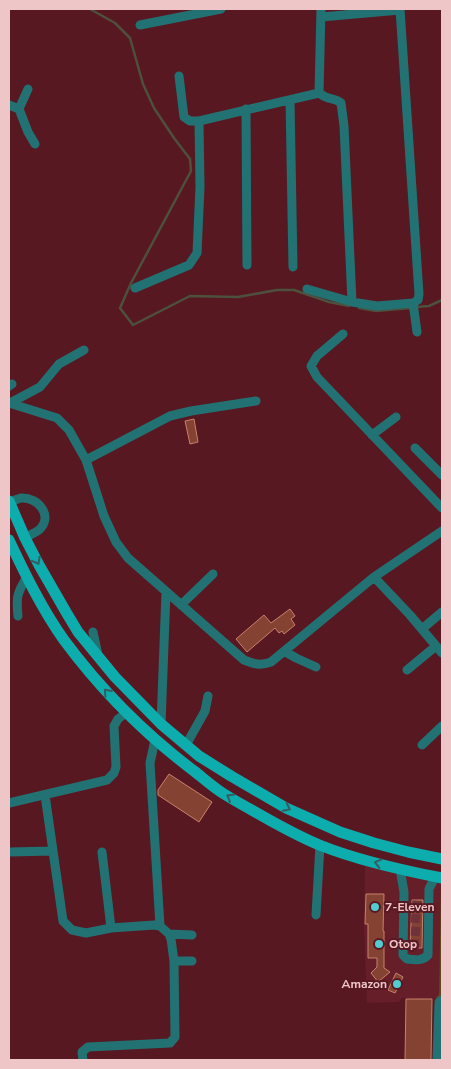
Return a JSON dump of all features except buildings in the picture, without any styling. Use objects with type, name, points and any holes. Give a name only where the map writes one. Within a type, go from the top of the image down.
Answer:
[{"type":"main road","points":[[9,501],[25,538],[78,632],[115,677],[161,724],[199,756],[286,808],[340,832],[374,843],[442,859]]},
{"type":"main road","points":[[9,540],[26,577],[64,640],[101,686],[155,740],[221,792],[276,824],[320,845],[359,859],[438,878]]},
{"type":"street","points":[[140,25],[220,9]]},
{"type":"street","points":[[319,93],[321,13],[400,10],[419,294],[418,300],[413,306],[417,332]]},
{"type":"street","points":[[179,76],[184,118],[190,121],[199,121],[319,93],[326,98],[341,103],[344,126],[352,302]]},
{"type":"street","points":[[28,89],[20,109],[28,132],[36,144]]},
{"type":"street","points":[[290,100],[293,267]]},
{"type":"street","points":[[9,106],[20,109]]},
{"type":"street","points":[[246,109],[247,265]]},
{"type":"street","points":[[135,288],[189,265],[197,253],[200,187],[199,121]]},
{"type":"street","points":[[307,289],[352,302],[377,306],[413,306]]},
{"type":"street","points":[[344,334],[316,356],[312,366],[317,377],[442,508]]},
{"type":"street","points":[[9,403],[40,386],[58,364],[84,350]]},
{"type":"street","points":[[86,460],[170,416],[256,401]]},
{"type":"street","points":[[9,403],[57,418],[69,430],[86,460],[104,516],[116,542],[128,558],[244,660],[252,663],[263,665],[271,662],[374,577],[442,531]]},
{"type":"street","points":[[372,435],[396,418]]},
{"type":"street","points":[[415,448],[442,475]]},
{"type":"street","points":[[9,501],[21,498],[31,500],[40,505],[44,512],[44,521],[39,530],[25,538]]},
{"type":"street","points":[[181,605],[213,574]]},
{"type":"street","points":[[18,616],[18,591],[26,577]]},
{"type":"street","points":[[374,577],[439,649],[407,670]]},
{"type":"street","points":[[161,724],[166,592]]},
{"type":"street","points":[[422,629],[442,612]]},
{"type":"street","points":[[93,632],[98,655]]},
{"type":"street","points":[[284,651],[316,667]]},
{"type":"street","points":[[186,745],[205,711],[208,696]]},
{"type":"street","points":[[9,803],[107,780],[114,773],[116,767],[114,726],[118,719],[126,713]]},
{"type":"street","points":[[422,745],[442,726]]},
{"type":"street","points":[[155,740],[150,763],[160,926]]},
{"type":"street","points":[[45,795],[63,921],[72,930],[86,933],[111,928],[154,925],[160,926],[169,934],[171,939],[174,961],[175,1037],[170,1043],[88,1047],[82,1052],[83,1060]]},
{"type":"street","points":[[316,915],[320,845]]},
{"type":"street","points":[[9,852],[53,852]]},
{"type":"street","points":[[102,852],[111,928]]},
{"type":"street","points":[[400,869],[408,905],[407,944],[403,955],[407,959],[417,960],[428,955],[425,945],[426,906],[429,889],[438,878]]},
{"type":"street","points":[[169,934],[192,935]]},
{"type":"street","points":[[174,961],[192,961]]},
{"type":"street","points":[[437,1060],[439,1002],[442,1000]]},
{"type":"shaded area","points":[[365,863],[441,881],[439,994],[436,998],[432,1000],[402,998],[399,1002],[367,1003],[364,927]]},
{"type":"shaded area","points":[[441,884],[442,998],[439,1000],[436,998],[439,994]]},
{"type":"waterway","points":[[90,9],[115,23],[130,38],[143,84],[154,108],[190,159],[191,171],[131,283],[120,308],[133,325],[190,296],[238,297],[277,290],[294,290],[329,302],[349,306]]},
{"type":"waterway","points":[[416,307],[429,306],[442,300]]},
{"type":"waterway","points":[[359,308],[376,311],[411,308]]},
{"type":"tunnel","points":[[412,905],[423,906]]},
{"type":"tunnel","points":[[411,918],[423,919]]},
{"type":"tunnel","points":[[411,931],[422,932]]},
{"type":"tunnel","points":[[410,944],[422,944]]},
{"type":"place","name":"7-Eleven","points":[[375,907]]},
{"type":"place","name":"Otop","points":[[379,944]]},
{"type":"place","name":"Amazon","points":[[397,984]]}]
